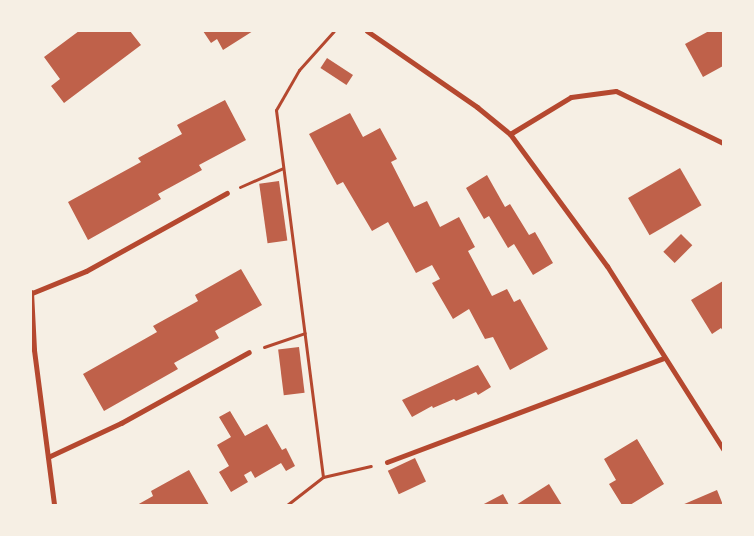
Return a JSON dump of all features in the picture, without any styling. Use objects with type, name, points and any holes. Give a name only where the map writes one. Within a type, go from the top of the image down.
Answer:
[{"type":"street","points":[[367,31],[477,107],[510,134],[606,266],[723,449]]},
{"type":"street","points":[[510,134],[571,97],[616,91],[723,143]]},
{"type":"street","points":[[54,505],[33,350],[31,292],[86,271],[227,193]]},
{"type":"street","points":[[48,457],[121,423],[249,352]]},
{"type":"street","points":[[387,462],[664,358]]},
{"type":"path","points":[[323,477],[276,110],[299,70],[334,31]]},
{"type":"path","points":[[227,193],[283,168]]},
{"type":"path","points":[[249,352],[305,333]]},
{"type":"path","points":[[286,505],[323,477],[387,462]]},
{"type":"building","points":[[79,31],[130,31],[141,45],[64,103],[51,86],[60,79],[44,57]]},
{"type":"building","points":[[203,31],[253,31],[223,50],[217,39],[211,43]]},
{"type":"building","points":[[709,31],[723,31],[723,66],[703,77],[685,44]]},
{"type":"building","points":[[327,58],[353,75],[346,85],[320,68]]},
{"type":"building","points":[[225,100],[246,140],[199,165],[202,170],[158,194],[161,199],[88,240],[68,202],[141,162],[138,158],[182,134],[177,125]]},
{"type":"building","points":[[350,113],[363,137],[380,128],[397,159],[391,162],[414,207],[427,201],[440,227],[459,217],[475,247],[468,251],[492,296],[507,289],[514,302],[520,299],[548,349],[510,370],[493,337],[485,339],[469,309],[453,319],[432,283],[440,279],[432,265],[416,273],[388,222],[372,231],[343,182],[337,185],[309,134]]},
{"type":"building","points":[[680,168],[702,205],[650,235],[628,198]]},
{"type":"building","points":[[487,175],[505,207],[510,204],[529,235],[535,232],[553,263],[533,275],[514,244],[508,248],[489,216],[484,219],[466,188]]},
{"type":"building","points":[[279,181],[287,240],[268,243],[259,184]]},
{"type":"building","points":[[681,234],[692,245],[675,263],[663,252]]},
{"type":"building","points":[[241,269],[262,305],[215,331],[219,338],[174,363],[178,369],[104,411],[83,374],[157,332],[153,326],[198,301],[195,295]]},
{"type":"building","points":[[723,281],[723,331],[721,328],[712,334],[691,300]]},
{"type":"building","points":[[299,347],[305,393],[284,395],[278,350]]},
{"type":"building","points":[[478,365],[491,387],[478,395],[476,392],[456,401],[454,399],[433,408],[432,406],[412,417],[402,400]]},
{"type":"building","points":[[230,411],[245,436],[267,424],[282,450],[286,448],[295,466],[286,471],[281,463],[255,478],[251,471],[244,475],[248,482],[231,492],[219,472],[229,466],[217,445],[231,437],[219,417]]},
{"type":"building","points":[[637,439],[664,484],[630,505],[622,505],[609,484],[616,480],[604,459]]},
{"type":"building","points":[[415,458],[426,482],[399,494],[388,471]]},
{"type":"building","points":[[189,470],[209,505],[137,505],[153,496],[151,491]]},
{"type":"building","points":[[549,484],[562,505],[516,505]]},
{"type":"building","points":[[717,490],[723,505],[682,505]]},
{"type":"building","points":[[503,494],[509,505],[482,505]]}]
